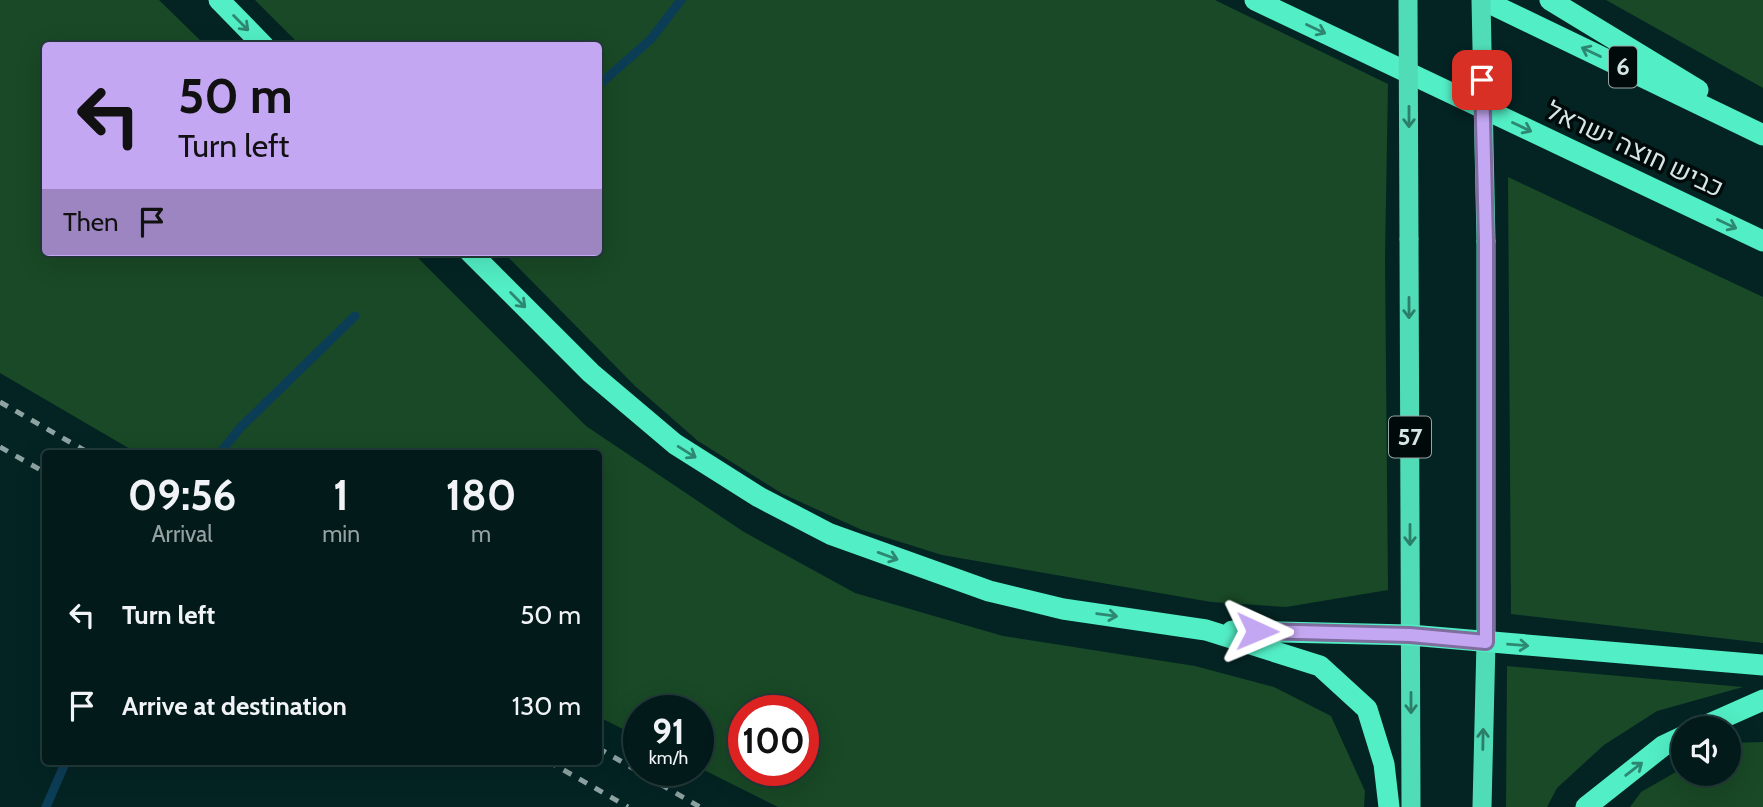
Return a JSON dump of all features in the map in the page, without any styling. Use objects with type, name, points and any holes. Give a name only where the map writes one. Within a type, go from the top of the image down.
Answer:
[{"type":"highway","points":[[219,0],[260,42]]},
{"type":"highway","name":"כביש חוצה ישראל","points":[[1255,0],[1763,241]]},
{"type":"highway","name":"57","points":[[1408,0],[1411,807]]},
{"type":"highway","points":[[1482,0],[1486,241],[1486,642],[1482,807]]},
{"type":"highway","name":"6","points":[[1482,0],[1763,132]]},
{"type":"highway","points":[[1550,0],[1763,132]]},
{"type":"highway","points":[[474,256],[591,373],[675,444],[759,497],[830,534],[989,591],[1063,609],[1206,630],[1410,635],[1763,665]]},
{"type":"highway","points":[[1206,630],[1320,666],[1367,709],[1384,764],[1388,807]]},
{"type":"highway","points":[[1727,716],[1763,700]]},
{"type":"highway","points":[[1586,807],[1671,742]]},
{"type":"green space","points":[[0,0],[159,0],[202,42],[42,42],[42,256],[416,256],[586,426],[744,532],[855,593],[1003,636],[1195,666],[1274,687],[1331,716],[1365,791],[1364,807],[778,807],[736,786],[819,786],[819,695],[728,695],[728,782],[714,775],[714,695],[623,695],[623,729],[602,718],[602,450],[132,450],[0,373]]},
{"type":"green space","points":[[255,0],[1215,0],[1388,84],[1385,257],[1388,590],[1286,607],[1211,602],[942,555],[862,530],[783,494],[698,441],[635,386],[507,256],[602,256],[602,42],[297,42]]},
{"type":"green space","points":[[1606,0],[1763,0],[1763,88]]},
{"type":"green space","points":[[1508,177],[1763,297],[1763,643],[1511,614]]},
{"type":"green space","points":[[1507,666],[1743,687],[1657,711],[1604,745],[1557,788],[1547,807],[1506,807]]},
{"type":"green space","points":[[1763,742],[1763,807],[1630,807],[1641,792],[1671,775],[1671,786],[1741,786],[1741,743]]},
{"type":"waterway","points":[[602,82],[651,39],[681,0]]},
{"type":"waterway","points":[[222,450],[240,428],[355,316]]},
{"type":"waterway","points":[[46,807],[64,765]]},
{"type":"railway","points":[[0,402],[84,450]]},
{"type":"railway","points":[[0,447],[42,471]]},
{"type":"railway","points":[[602,750],[700,807]]},
{"type":"railway","points":[[555,765],[628,807]]},
{"type":"route","points":[[1257,631],[1410,635],[1486,642],[1486,241],[1482,80]]}]
